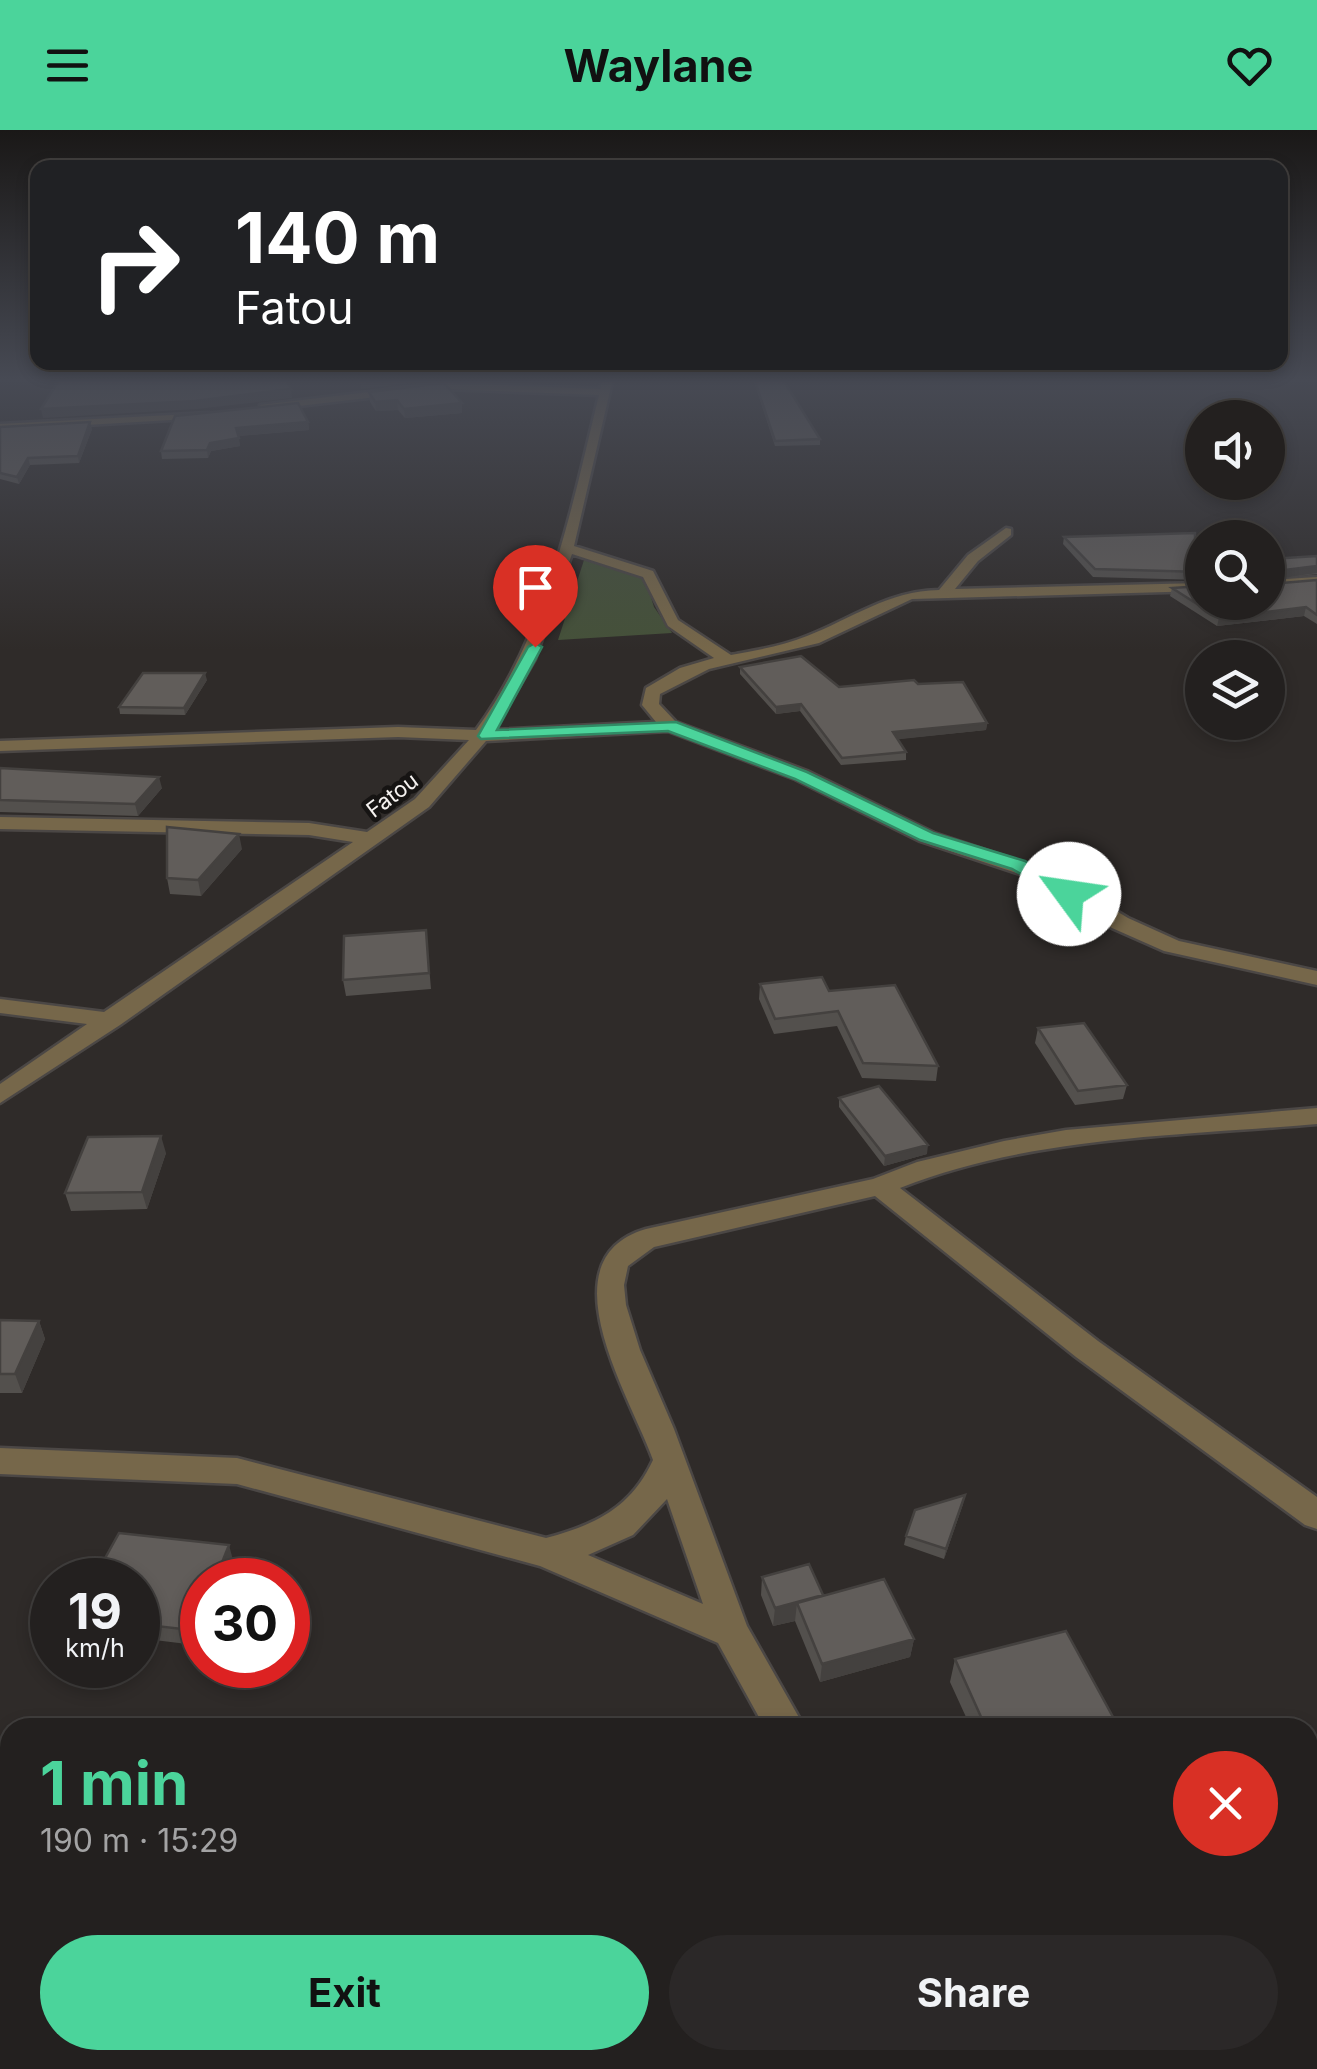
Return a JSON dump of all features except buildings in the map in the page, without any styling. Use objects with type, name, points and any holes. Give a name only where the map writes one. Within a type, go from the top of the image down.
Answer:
[{"type":"street","name":"Fatou","points":[[0,1095],[422,803],[463,766],[486,736],[535,647],[568,548],[587,468]]},
{"type":"street","points":[[944,592],[973,558],[1006,532]]},
{"type":"street","points":[[568,548],[648,574],[657,582],[667,615],[727,659]]},
{"type":"street","points":[[1285,583],[1317,581]]},
{"type":"street","points":[[670,726],[650,705],[652,692],[680,672],[800,644],[872,605],[944,592],[1185,587]]},
{"type":"street","points":[[0,746],[398,732],[486,736],[670,726],[801,776],[926,836],[1044,876],[1120,923],[1172,946],[1317,978]]},
{"type":"street","points":[[0,823],[309,830],[372,838]]},
{"type":"street","points":[[0,1006],[112,1020]]},
{"type":"street","points":[[780,1718],[730,1632],[669,1461],[626,1358],[610,1288],[612,1268],[627,1249],[646,1239],[880,1186],[926,1168],[1066,1138],[1317,1116]]},
{"type":"street","points":[[880,1186],[1087,1349],[1317,1515]]},
{"type":"street","points":[[0,1461],[237,1471],[546,1553],[730,1632]]},
{"type":"street","points":[[546,1553],[607,1537],[640,1512],[669,1461]]},
{"type":"green space","points":[[585,557],[644,575],[654,607],[672,633],[558,640]]},
{"type":"route","points":[[535,647],[486,736],[670,726],[801,776],[926,836],[1018,865],[1044,876],[1069,894]]}]
